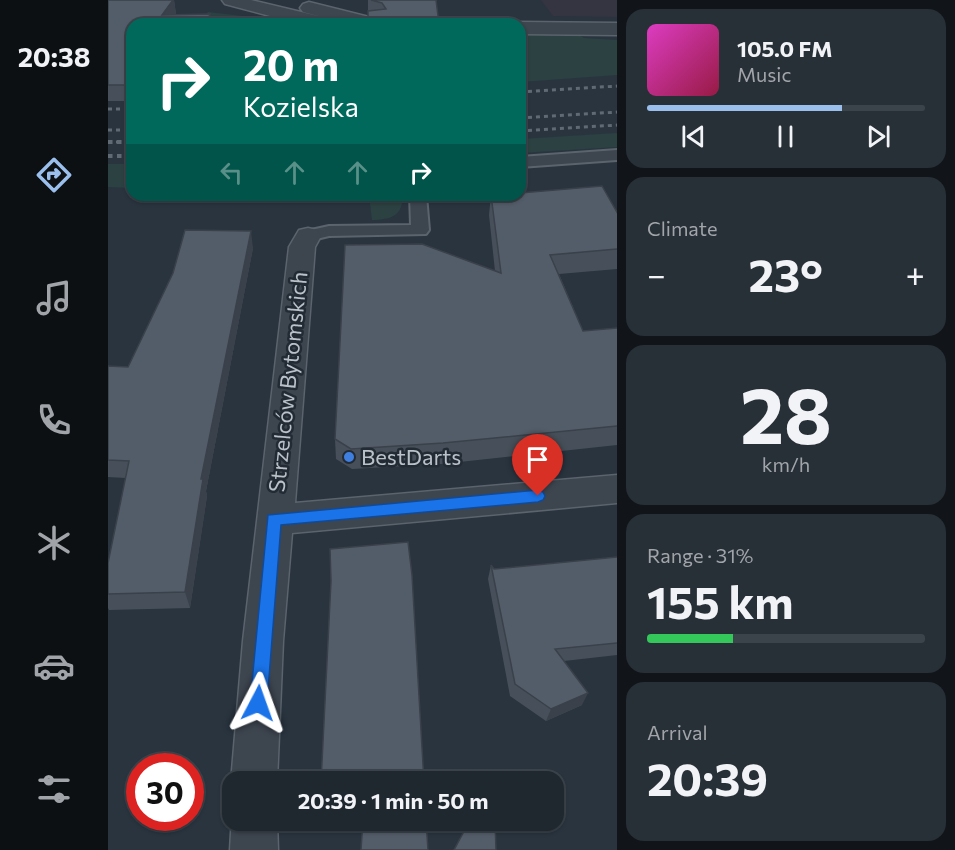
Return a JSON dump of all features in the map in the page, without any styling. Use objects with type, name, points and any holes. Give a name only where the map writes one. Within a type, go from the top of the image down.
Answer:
[{"type":"street","points":[[231,0],[302,18]]},
{"type":"street","points":[[285,0],[349,18]]},
{"type":"street","points":[[526,28],[617,29]]},
{"type":"street","name":"Strzelców Bytomskich","points":[[255,771],[273,520],[302,247],[309,236]]},
{"type":"street","points":[[273,520],[617,489]]},
{"type":"street","points":[[254,831],[255,850]]},
{"type":"lane","points":[[526,162],[617,155]]},
{"type":"lane","points":[[309,236],[329,231],[420,230],[418,201]]},
{"type":"shaded area","points":[[541,0],[617,0],[617,17],[553,16]]},
{"type":"green space","points":[[208,12],[254,18],[204,18]]},
{"type":"green space","points":[[526,34],[577,34],[584,38],[617,40],[617,75],[526,82]]},
{"type":"green space","points":[[617,133],[617,147],[526,153],[526,139]]},
{"type":"green space","points":[[108,164],[126,164],[126,188],[108,187]]},
{"type":"green space","points":[[370,201],[402,201],[401,208],[390,218],[372,220]]},
{"type":"building","points":[[108,0],[173,0],[162,15],[210,14],[208,18],[126,18],[126,85],[108,85]]},
{"type":"building","points":[[371,0],[436,0],[438,18],[368,18],[368,11],[386,9],[382,3]]},
{"type":"building","points":[[602,186],[617,212],[617,249],[550,255],[583,331],[617,328],[617,426],[443,443],[351,449],[335,439],[345,245],[422,244],[501,273],[492,201],[526,201],[526,192]]},
{"type":"building","points":[[185,230],[251,231],[201,479],[203,479],[185,592],[108,594],[108,563],[129,461],[108,460],[108,366],[128,367],[173,273]]},
{"type":"building","points":[[408,542],[423,771],[322,771],[331,581],[330,549]]},
{"type":"building","points":[[617,557],[617,643],[555,649],[588,693],[551,709],[515,684],[491,565],[494,569]]},
{"type":"building","points":[[362,831],[427,831],[428,850],[361,850]]},
{"type":"building","points":[[464,831],[495,831],[496,850],[454,850]]},
{"type":"railway","points":[[526,92],[617,86]]},
{"type":"railway","points":[[108,109],[126,109]]},
{"type":"railway","points":[[526,118],[617,112]]},
{"type":"railway","points":[[526,131],[617,125]]},
{"type":"railway","points":[[108,130],[126,130]]},
{"type":"railway","points":[[108,142],[126,142]]},
{"type":"railway","points":[[108,156],[126,156]]},
{"type":"place","name":"BestDarts","points":[[349,457]]},
{"type":"route","points":[[258,703],[273,520],[538,496]]}]
